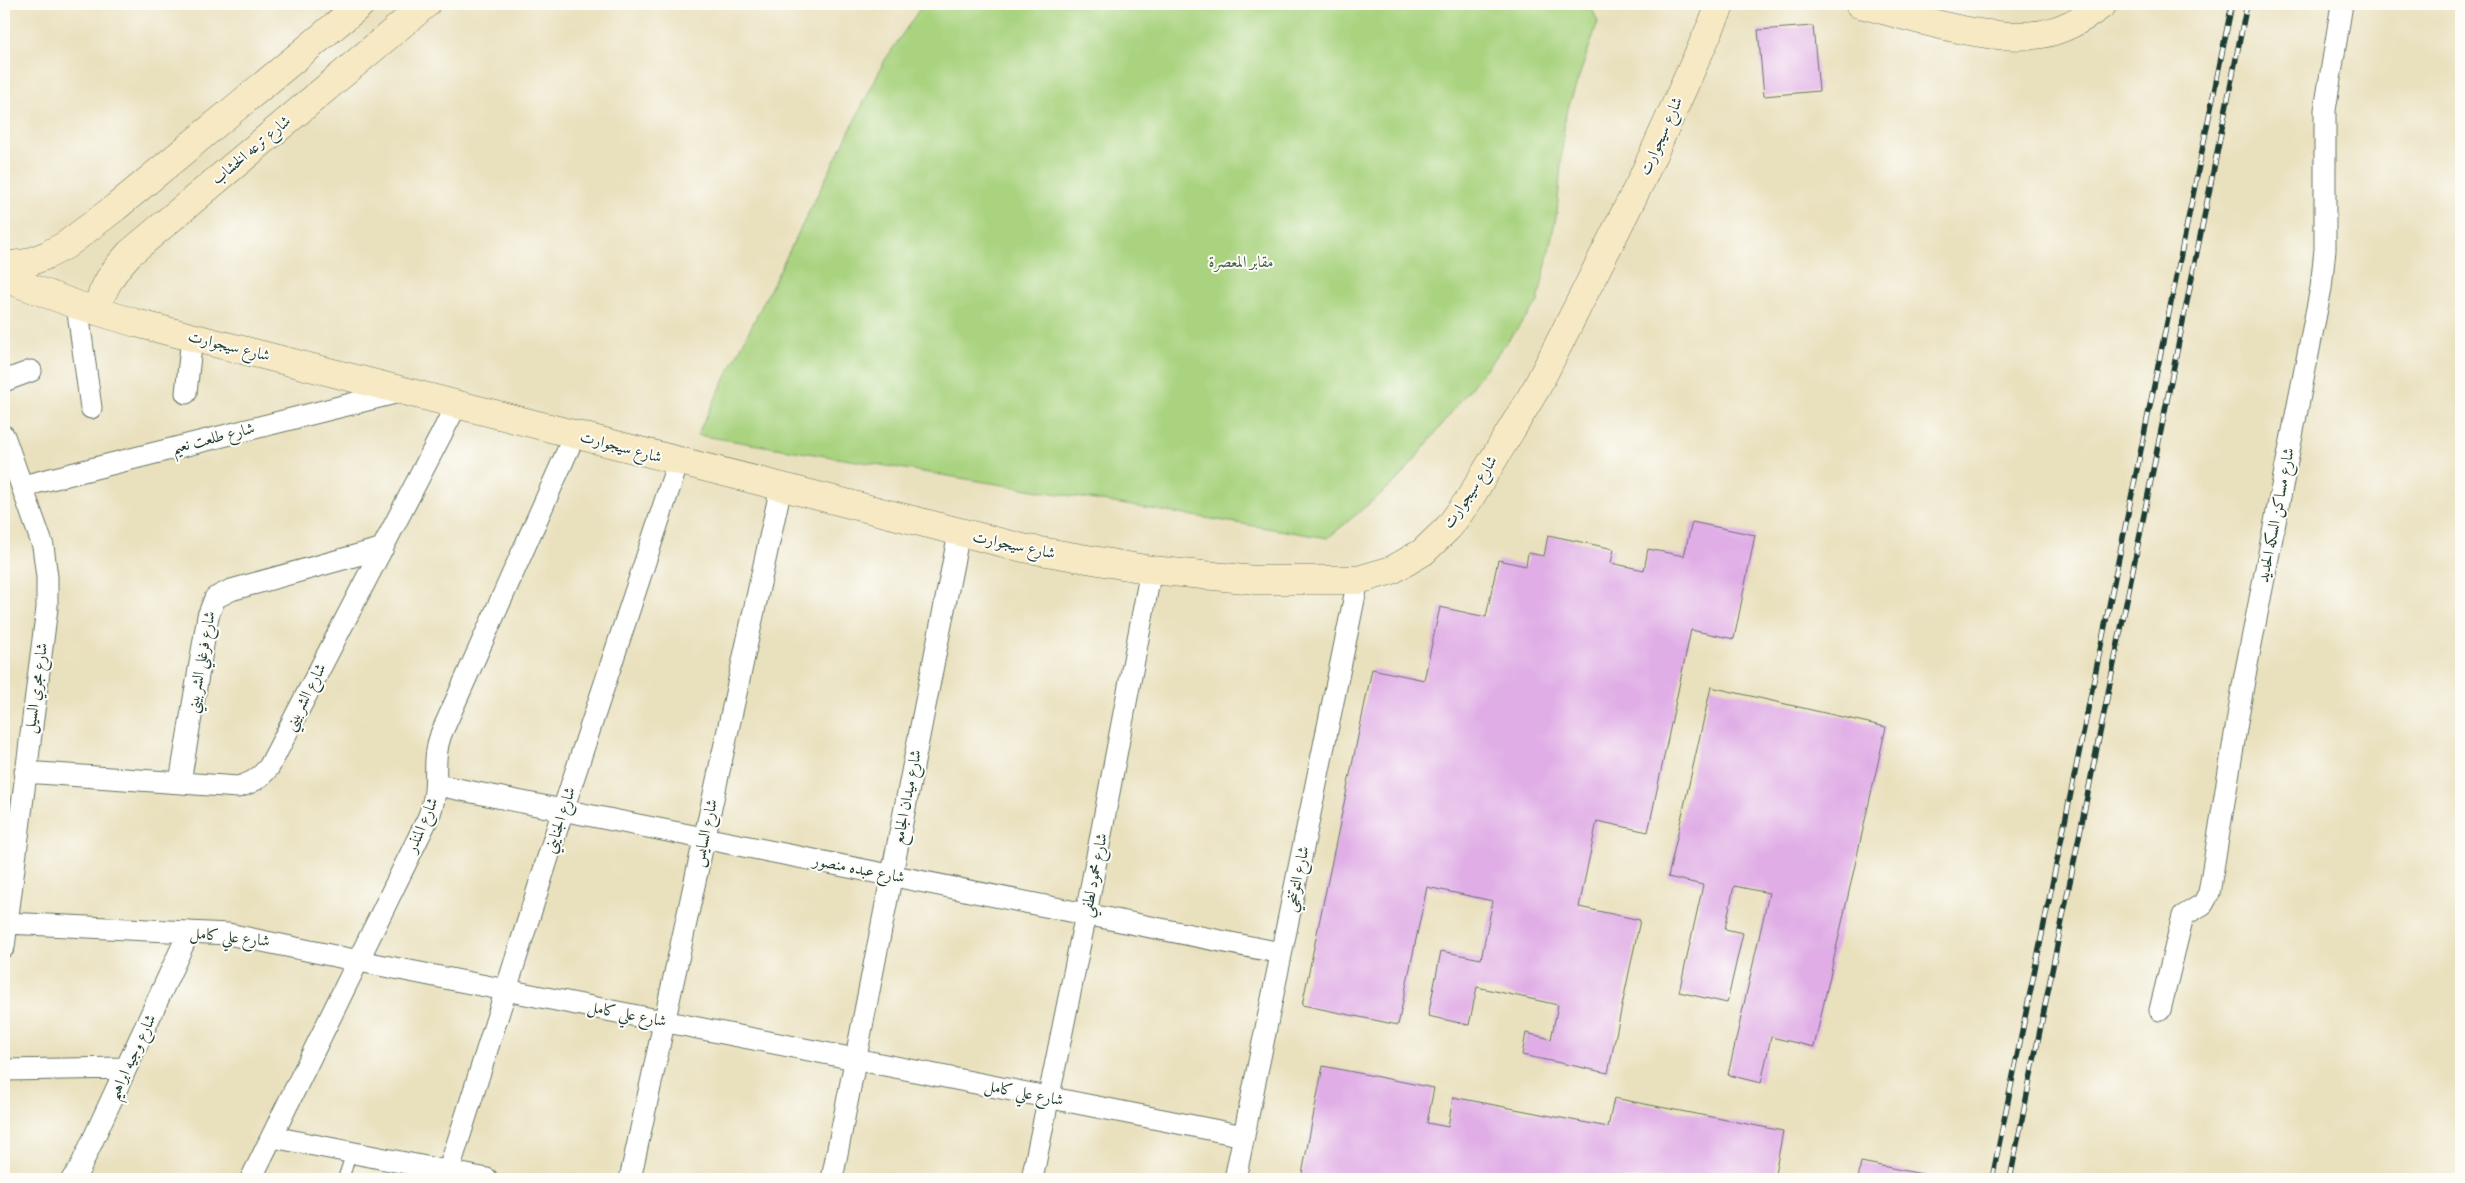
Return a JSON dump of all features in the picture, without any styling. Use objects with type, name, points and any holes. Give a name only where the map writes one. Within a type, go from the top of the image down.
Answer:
[{"type":"street","points":[[4,266],[27,263],[47,256],[66,245],[116,207],[361,4]]},
{"type":"street","name":"شارع ترعه الخشاب","points":[[86,308],[102,289],[114,270],[147,238],[426,4]]},
{"type":"street","name":"شارع سيجوارت","points":[[4,278],[86,308],[192,337],[959,533],[1087,561],[1151,570],[1255,580],[1358,580],[1392,570],[1423,552],[1449,528],[1470,498],[1537,388],[1590,284],[1641,181],[1721,4]]},
{"type":"street","points":[[1875,6],[1936,25],[2010,35],[2043,34],[2073,24],[2103,4]]},
{"type":"street","name":"شارع مساكن السكه الحديد","points":[[2160,1010],[2183,916],[2203,904],[2209,893],[2244,680],[2312,340],[2326,249],[2325,110],[2342,4]]},
{"type":"street","points":[[116,207],[147,238]]},
{"type":"street","points":[[86,308],[91,408]]},
{"type":"street","points":[[186,394],[192,337]]},
{"type":"street","points":[[4,380],[31,372]]},
{"type":"street","name":"شارع طلعت نعيم","points":[[23,486],[403,391]]},
{"type":"street","name":"شارع الشربيني","points":[[25,772],[238,787],[250,784],[261,777],[269,767],[457,404]]},
{"type":"street","name":"شارع المنذر","points":[[251,1179],[274,1137],[428,818],[434,802],[437,785],[434,760],[440,734],[575,434]]},
{"type":"street","name":"شارع مجري السيل","points":[[4,436],[43,546],[47,585],[47,608],[4,947]]},
{"type":"street","name":"شارع الجنايني","points":[[447,1175],[563,810],[678,462]]},
{"type":"street","name":"شارع السايس","points":[[630,1179],[781,487]]},
{"type":"street","name":"شارع ميدان الجامع","points":[[832,1179],[959,533]]},
{"type":"street","name":"شارع فرغلي الشربيني","points":[[180,782],[208,616],[215,598],[231,590],[383,548]]},
{"type":"street","name":"شارع محمود لطفي","points":[[1032,1179],[1086,914],[1151,570]]},
{"type":"street","name":"شارع التوتنجي","points":[[1235,1179],[1358,580]]},
{"type":"street","name":"شارع عبده منصور","points":[[437,785],[1282,953]]},
{"type":"street","name":"شارع علي كامل","points":[[7,923],[189,932],[261,939],[664,1022],[1244,1136]]},
{"type":"street","name":"شارع وجيه ابراهيم","points":[[72,1179],[79,1170],[189,932]]},
{"type":"street","points":[[4,1070],[126,1068]]},
{"type":"street","points":[[274,1137],[352,1152],[447,1175],[487,1179]]},
{"type":"lane","points":[[344,1179],[352,1152]]},
{"type":"green space","name":"مقابر المعصرة","points":[[923,4],[1590,4],[1598,22],[1565,117],[1557,212],[1538,302],[1400,478],[1328,538],[697,435],[885,60]]},
{"type":"building","points":[[1813,26],[1819,91],[1764,96],[1758,30]]},
{"type":"building","points":[[1692,522],[1755,535],[1734,639],[1691,630],[1648,832],[1597,821],[1579,907],[1640,920],[1608,1073],[1522,1055],[1526,1033],[1551,1039],[1558,1005],[1477,987],[1469,1025],[1428,1016],[1441,951],[1481,959],[1493,901],[1427,887],[1398,1025],[1302,1005],[1372,669],[1424,680],[1440,607],[1486,617],[1498,560],[1526,566],[1528,553],[1544,556],[1548,535],[1614,549],[1611,563],[1644,570],[1648,549],[1684,556]]},
{"type":"building","points":[[1711,687],[1886,727],[1814,1047],[1771,1037],[1761,1083],[1728,1075],[1769,893],[1734,886],[1725,929],[1743,933],[1727,1003],[1679,992],[1703,885],[1668,877]]},
{"type":"building","points":[[1323,1066],[1434,1088],[1427,1123],[1448,1127],[1453,1097],[1608,1127],[1614,1098],[1783,1131],[1775,1174],[1796,1179],[1301,1179]]},
{"type":"building","points":[[1861,1162],[1927,1175],[1926,1179],[1858,1179]]},
{"type":"railway","points":[[1992,1179],[2232,4]]},
{"type":"railway","points":[[2010,1179],[2247,4]]}]
